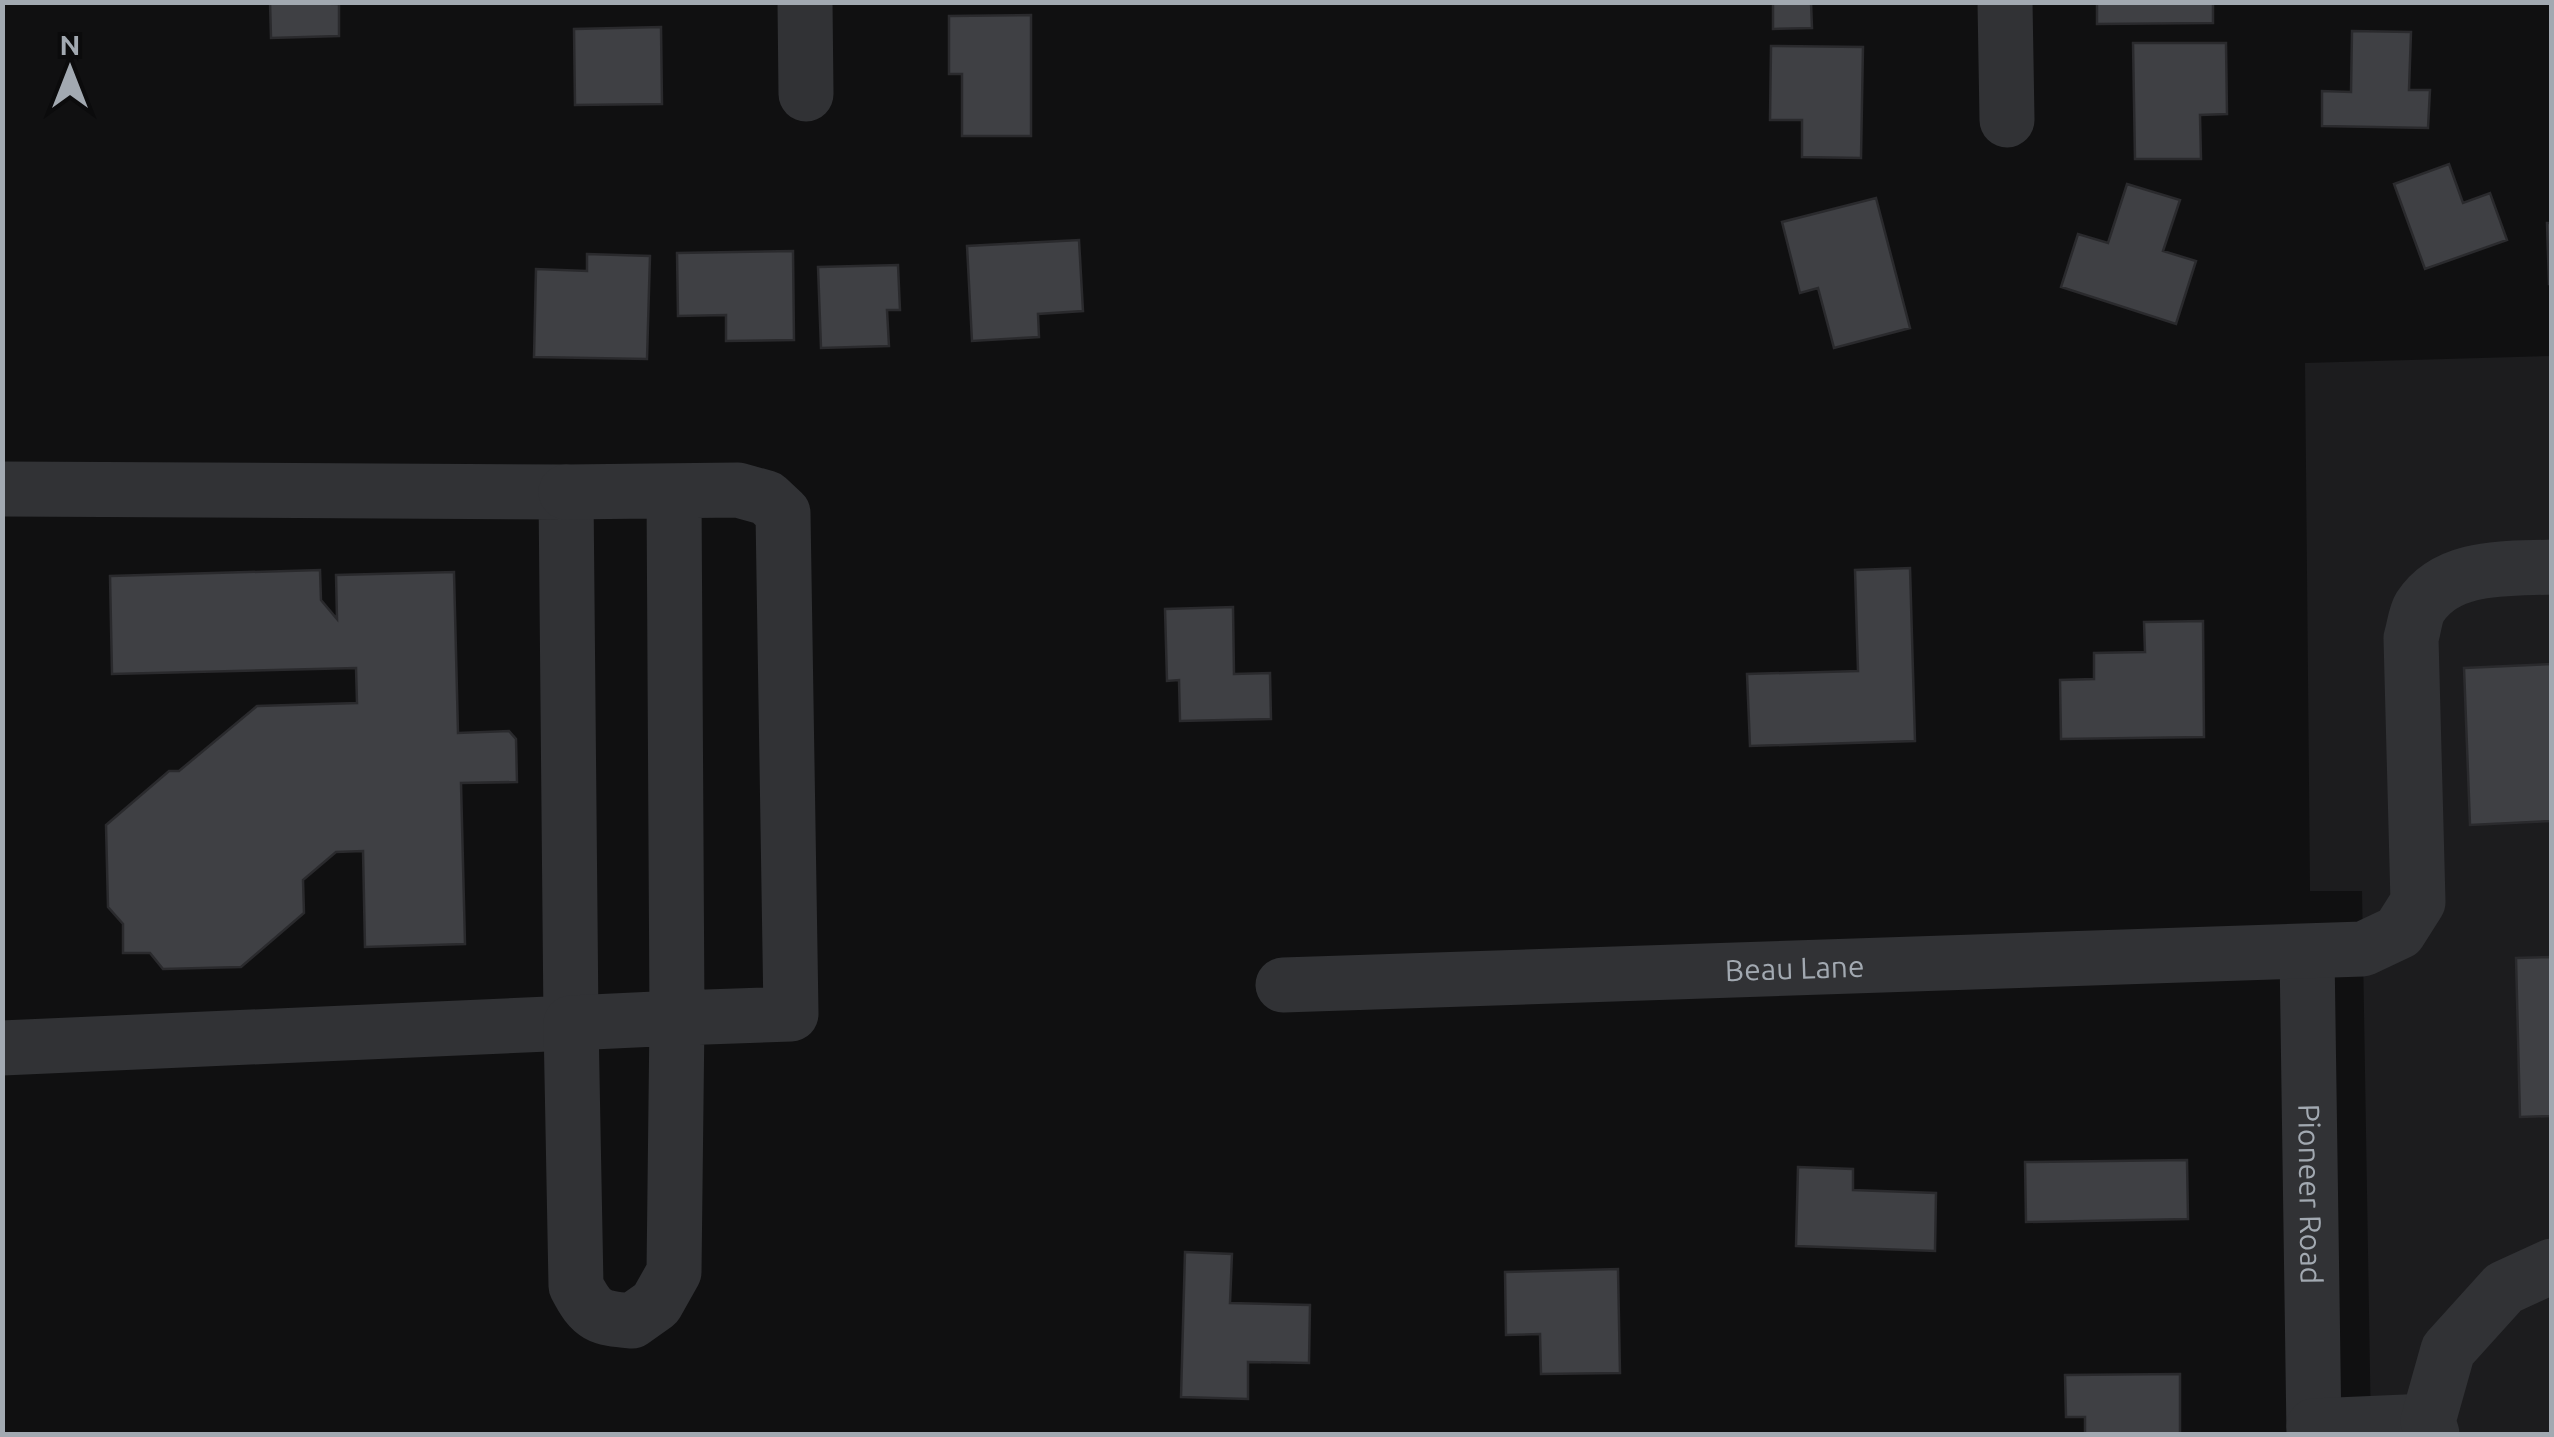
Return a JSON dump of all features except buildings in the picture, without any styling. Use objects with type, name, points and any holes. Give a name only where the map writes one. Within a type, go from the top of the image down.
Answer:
[{"type":"street","points":[[805,2],[806,94]]},
{"type":"street","points":[[2005,2],[2007,120]]},
{"type":"street","points":[[2,489],[738,490],[768,498],[782,513],[791,1014],[2,1048]]},
{"type":"street","points":[[566,492],[576,1286],[586,1304],[601,1318],[632,1321],[656,1304],[674,1272],[674,491]]},
{"type":"street","name":"Beau Lane","points":[[1283,984],[2364,949],[2398,932],[2418,902],[2411,638],[2420,608],[2441,587],[2474,570],[2552,567]]},
{"type":"street","name":"Pioneer Road","points":[[2307,952],[2314,1430]]},
{"type":"street","points":[[2314,1430],[2430,1428],[2448,1350],[2504,1288],[2552,1266]]},
{"type":"shaded area","points":[[2551,356],[2551,1434],[2371,1434],[2362,891],[2310,891],[2305,363]]}]
